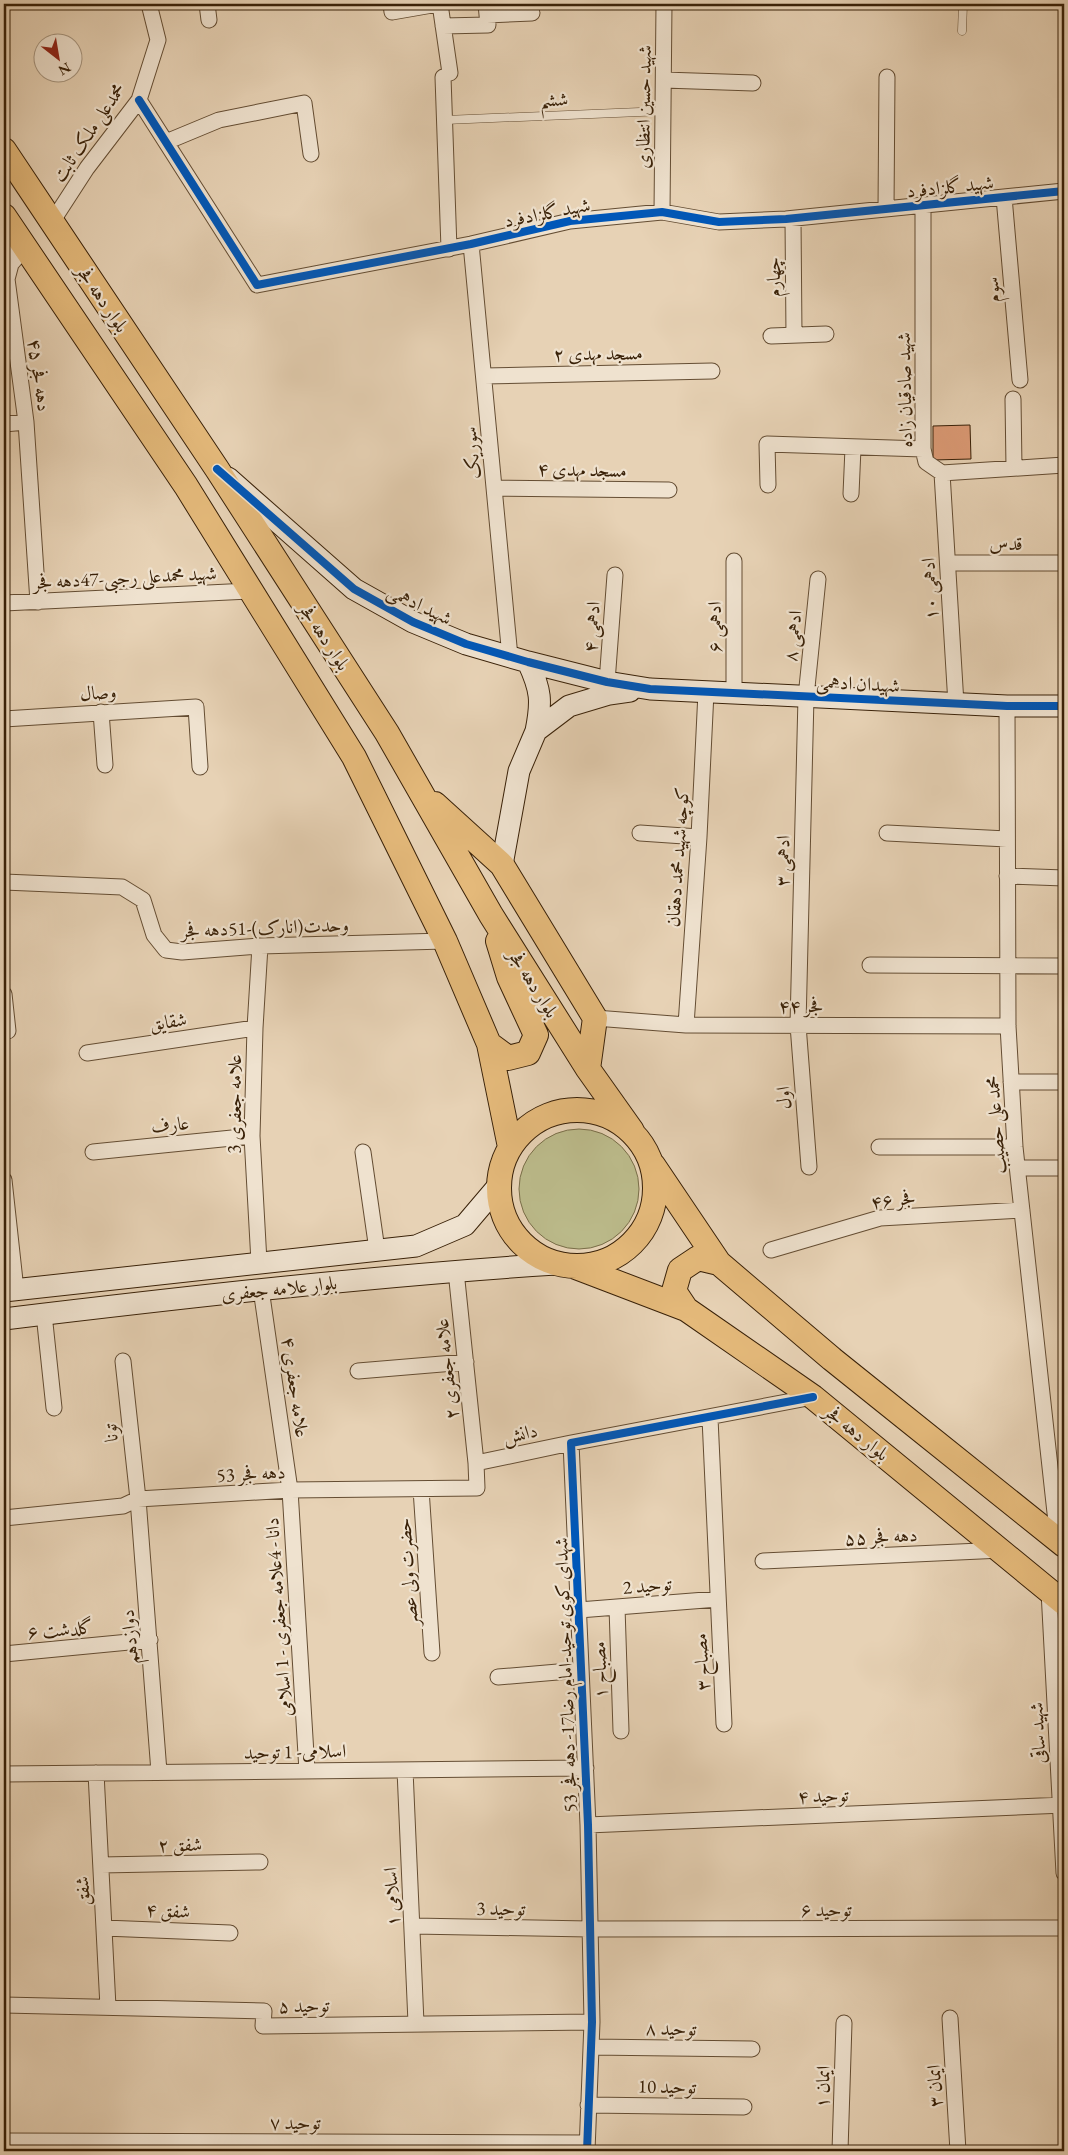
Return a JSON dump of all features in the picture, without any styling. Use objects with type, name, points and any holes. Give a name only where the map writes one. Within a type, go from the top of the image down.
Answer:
[{"type":"main road","name":"بلوار دهه فجر","points":[[4,150],[217,469],[387,733],[491,915],[588,1069],[632,1132]]},
{"type":"main road","name":"بلوار دهه فجر","points":[[4,216],[14,249],[186,486],[354,757],[445,941],[490,1044],[510,1147]]},
{"type":"main road","points":[[419,789],[502,866],[595,1018],[588,1069]]},
{"type":"main road","points":[[490,1044],[508,1058],[528,1054],[536,1035],[509,977],[491,915]]},
{"type":"main road","points":[[653,1166],[656,1186],[654,1207],[646,1226],[633,1243],[616,1256],[597,1264],[566,1265],[536,1255],[516,1237],[508,1226],[500,1206],[499,1185],[502,1165],[510,1147],[523,1131],[539,1120],[558,1112],[578,1110],[597,1112],[616,1120],[632,1132],[644,1147],[653,1166],[719,1263],[832,1359],[1061,1542]]},
{"type":"main road","points":[[686,1309],[674,1291],[680,1270],[698,1258],[719,1263]]},
{"type":"main road","name":"بلوار دهه فجر","points":[[566,1265],[686,1309],[813,1397],[1057,1597]]},
{"type":"street","name":"محمدعلی ملک ثابت","points":[[52,222],[86,168],[138,100],[158,40],[150,4]]},
{"type":"street","points":[[207,4],[210,20]]},
{"type":"street","points":[[391,4],[392,12],[439,4],[443,26],[447,75],[445,120],[449,249]]},
{"type":"street","points":[[650,4],[664,4]]},
{"type":"street","name":"شهید حسین انتظاری","points":[[662,212],[664,4]]},
{"type":"street","points":[[443,26],[488,25],[486,9],[532,13]]},
{"type":"street","points":[[886,209],[887,77]]},
{"type":"street","points":[[664,80],[753,83]]},
{"type":"street","name":"شهید گلزادفرد","points":[[138,100],[256,285],[449,249],[570,221],[662,212],[719,222],[792,219],[1064,191]]},
{"type":"street","points":[[166,142],[220,120],[304,103],[311,154]]},
{"type":"street","name":"سوم","points":[[1004,197],[1020,380]]},
{"type":"street","name":"شهید صادقیان زاده","points":[[923,205],[923,449],[926,462],[942,473]]},
{"type":"street","name":"چهارم","points":[[792,219],[794,335]]},
{"type":"street","name":"سوریک","points":[[471,244],[494,488],[519,660]]},
{"type":"street","name":"دهه فجر ۴۵","points":[[14,249],[7,279],[26,422],[38,602]]},
{"type":"street","points":[[771,336],[826,334]]},
{"type":"street","name":"مسجد مهدی ۲","points":[[484,376],[712,371]]},
{"type":"street","points":[[1013,399],[1014,468]]},
{"type":"street","points":[[4,424],[26,422]]},
{"type":"street","points":[[768,485],[767,444],[923,449]]},
{"type":"street","points":[[851,494],[853,448]]},
{"type":"street","points":[[942,473],[1064,465]]},
{"type":"street","name":"شهید ادهمی","points":[[217,469],[354,589],[414,622],[466,644],[519,660],[607,682],[650,689]]},
{"type":"street","name":"ادهمی ۱۰","points":[[942,473],[956,704]]},
{"type":"street","name":"مسجد مهدی ۴","points":[[494,488],[669,490]]},
{"type":"street","name":"ادهمی ۶","points":[[734,560],[734,693]]},
{"type":"street","name":"قدس","points":[[948,563],[1064,563]]},
{"type":"street","name":"ادهمی ۴","points":[[607,682],[615,575]]},
{"type":"street","name":"ادهمی ۸","points":[[806,697],[818,579]]},
{"type":"street","name":"شهید محمدعلی رجبی-47دهه فجر","points":[[4,603],[249,590]]},
{"type":"street","points":[[502,866],[519,771],[536,731],[541,708],[538,684],[519,660]]},
{"type":"street","points":[[536,731],[569,706],[609,694],[650,689]]},
{"type":"street","name":"شهیدان ادهمی","points":[[650,689],[956,704],[1064,706]]},
{"type":"street","name":"کوچه شهید محمد دهقان","points":[[686,1025],[699,837],[706,692]]},
{"type":"street","name":"ادهمی ۳","points":[[798,1025],[806,697]]},
{"type":"street","name":"محمد علی حصیب","points":[[1007,706],[1008,1026],[1015,1146],[1057,1466],[1061,1542]]},
{"type":"street","name":"وصال","points":[[4,719],[196,707],[200,767]]},
{"type":"street","points":[[101,712],[105,765]]},
{"type":"street","points":[[640,833],[699,837]]},
{"type":"street","points":[[887,833],[1007,840]]},
{"type":"street","points":[[1007,876],[1064,878]]},
{"type":"street","name":"وحدت(انارک)-51دهه فجر","points":[[4,882],[122,887],[143,900],[154,935],[166,950],[182,952],[260,946],[445,941]]},
{"type":"street","name":"علامه جعفری 3","points":[[259,1262],[252,1136],[255,1028],[260,946]]},
{"type":"street","points":[[870,965],[1064,966]]},
{"type":"street","points":[[4,994],[8,1031]]},
{"type":"street","name":"فجر ۴۴","points":[[595,1018],[686,1025],[1008,1026]]},
{"type":"street","name":"اول","points":[[798,1025],[809,1167]]},
{"type":"street","name":"شقایق","points":[[87,1053],[255,1028]]},
{"type":"street","points":[[1011,1082],[1064,1082]]},
{"type":"street","name":"عارف","points":[[92,1152],[252,1136]]},
{"type":"street","points":[[879,1147],[1015,1146]]},
{"type":"street","points":[[363,1152],[377,1250]]},
{"type":"street","points":[[1018,1168],[1064,1168]]},
{"type":"street","points":[[4,1180],[10,1291]]},
{"type":"street","name":"بلوار علامه جعفری","points":[[10,1291],[416,1246],[465,1225],[499,1185]]},
{"type":"street","name":"فجر ۴۶","points":[[771,1250],[880,1218],[1022,1210]]},
{"type":"street","name":"بلوار علامه جعفری","points":[[4,1319],[261,1289],[456,1270],[566,1265]]},
{"type":"street","name":"علامه جعفری ۲","points":[[456,1270],[476,1463]]},
{"type":"street","points":[[42,1286],[54,1408]]},
{"type":"street","name":"علامه جعفری ۴","points":[[261,1289],[290,1490]]},
{"type":"street","name":"تونا","points":[[123,1361],[138,1499]]},
{"type":"street","points":[[358,1371],[466,1362]]},
{"type":"street","points":[[571,1443],[813,1397]]},
{"type":"street","name":"مصباح ۳","points":[[710,1418],[724,1724]]},
{"type":"street","name":"دانش","points":[[476,1463],[571,1443]]},
{"type":"street","name":"شهدای کوی توحید-امام رضا17- دهه فجر 53","points":[[571,1443],[588,1825],[592,2022],[587,2147]]},
{"type":"street","name":"دهه فجر 53","points":[[4,1518],[123,1506],[138,1499],[290,1490],[476,1488],[476,1463]]},
{"type":"street","name":"حضرت ولی عصر","points":[[421,1489],[432,1653]]},
{"type":"street","name":"دانا - 4علامه جعفری - 1 اسلامی","points":[[290,1490],[307,1771]]},
{"type":"street","name":"دوازدهم","points":[[138,1499],[159,1772]]},
{"type":"street","name":"دهه فجر ۵۵","points":[[763,1561],[1002,1550]]},
{"type":"street","name":"شهید ساقی","points":[[1057,1597],[1064,1873]]},
{"type":"street","name":"توحید 2","points":[[579,1610],[718,1599]]},
{"type":"street","name":"مصباح ۱","points":[[617,1608],[621,1732]]},
{"type":"street","name":"گلدشت ۶","points":[[4,1654],[150,1640]]},
{"type":"street","points":[[498,1677],[582,1670]]},
{"type":"street","name":"اسلامی- 1 توحید","points":[[4,1774],[586,1768]]},
{"type":"street","name":"اسلامی ۱","points":[[405,1770],[416,2023]]},
{"type":"street","name":"شفق","points":[[96,1773],[108,2007]]},
{"type":"street","name":"توحید ۴","points":[[588,1825],[1062,1805]]},
{"type":"street","name":"شفق ۲","points":[[101,1865],[260,1862]]},
{"type":"street","name":"توحید 3","points":[[413,1926],[589,1929]]},
{"type":"street","name":"شفق ۴","points":[[104,1928],[230,1933]]},
{"type":"street","name":"توحید ۶","points":[[589,1929],[1064,1928]]},
{"type":"street","name":"توحید ۵","points":[[4,2005],[264,2011],[263,2026],[592,2022]]},
{"type":"street","name":"ایمان ۳","points":[[950,2018],[958,2151]]},
{"type":"street","name":"ایمان ۱","points":[[840,2151],[844,2023]]},
{"type":"street","name":"توحید ۸","points":[[591,2047],[752,2049]]},
{"type":"street","name":"توحید 10","points":[[588,2105],[744,2107]]},
{"type":"street","name":"توحید ۷","points":[[4,2141],[587,2147]]},
{"type":"lane","points":[[962,31],[963,4]]},
{"type":"lane","name":"ششم","points":[[445,120],[664,111]]},
{"type":"shaded area","points":[[579,1129],[591,1130],[602,1134],[612,1139],[621,1147],[629,1156],[634,1166],[638,1177],[638,1201],[634,1212],[629,1222],[621,1231],[612,1239],[602,1244],[591,1248],[579,1249],[567,1248],[556,1244],[546,1239],[537,1231],[529,1222],[524,1212],[520,1201],[519,1189],[520,1177],[524,1166],[529,1156],[537,1147],[546,1139],[556,1134],[567,1130]]},
{"type":"building","points":[[970,425],[971,459],[933,460],[933,426]]},
{"type":"cycle path","points":[[139,100],[257,285],[471,244],[570,221],[662,212],[719,222],[786,219],[1064,191]]},
{"type":"cycle path","points":[[217,469],[354,589],[413,622],[466,644],[528,662],[607,682],[650,689],[1007,706],[1064,706]]},
{"type":"cycle path","points":[[587,2151],[592,2022],[588,1825],[571,1443],[813,1397]]}]
